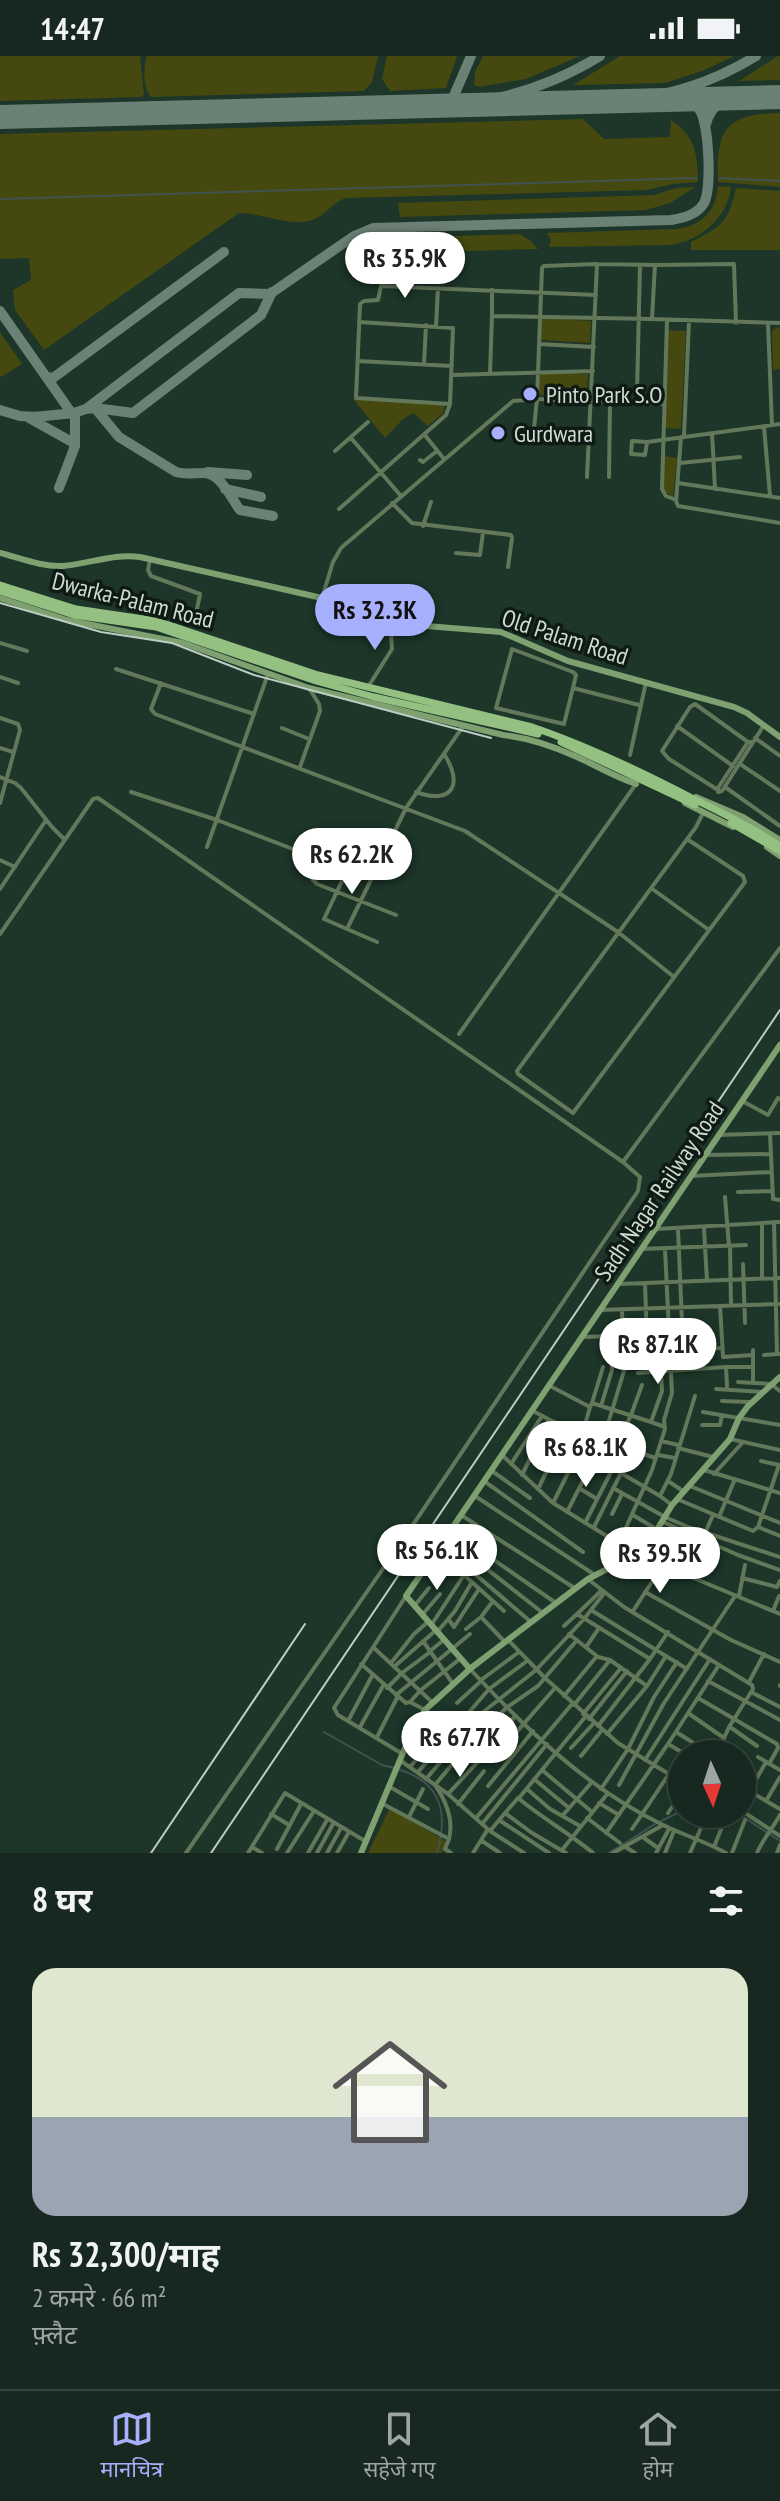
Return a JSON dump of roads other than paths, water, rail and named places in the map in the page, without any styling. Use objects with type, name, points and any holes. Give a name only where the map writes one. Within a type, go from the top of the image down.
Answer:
[{"type":"main road","name":"Dwarka-Palam Road","points":[[0,585],[76,609],[169,625],[367,689],[532,727],[563,738],[666,788]]},
{"type":"main road","name":"Dwarka-Palam Road","points":[[0,591],[74,615],[156,627],[374,697],[531,732],[562,742],[666,788]]},
{"type":"main road","points":[[666,788],[755,829],[780,848]]},
{"type":"street","points":[[587,477],[597,264]]},
{"type":"street","points":[[533,438],[543,267],[734,264],[736,323]]},
{"type":"street","points":[[637,393],[640,265]]},
{"type":"street","points":[[652,319],[655,265]]},
{"type":"street","points":[[450,404],[357,398],[360,304],[378,300],[383,285],[596,295]]},
{"type":"street","points":[[436,326],[438,288]]},
{"type":"street","points":[[490,373],[492,290]]},
{"type":"street","points":[[492,316],[780,323]]},
{"type":"street","points":[[667,320],[662,491],[676,500]]},
{"type":"street","points":[[689,321],[677,504],[681,508],[780,523]]},
{"type":"street","points":[[339,509],[446,415],[450,404],[453,328],[359,322]]},
{"type":"street","points":[[768,324],[772,425]]},
{"type":"street","points":[[424,364],[426,325]]},
{"type":"street","points":[[539,344],[594,347]]},
{"type":"street","points":[[358,361],[452,366]]},
{"type":"street","points":[[452,375],[593,371]]},
{"type":"street","points":[[769,374],[780,373]]},
{"type":"street","points":[[322,598],[336,553],[513,401],[591,400],[663,404]]},
{"type":"street","points":[[609,477],[610,401]]},
{"type":"street","points":[[770,409],[780,407]]},
{"type":"street","points":[[335,451],[368,422]]},
{"type":"street","points":[[647,442],[645,455],[631,454],[632,441],[647,442],[780,424]]},
{"type":"street","points":[[764,427],[770,496]]},
{"type":"street","points":[[712,433],[715,489]]},
{"type":"street","points":[[424,434],[429,445],[444,459]]},
{"type":"street","points":[[351,438],[401,496]]},
{"type":"street","points":[[420,460],[423,462],[437,451]]},
{"type":"street","points":[[680,463],[740,457]]},
{"type":"street","points":[[678,483],[778,498]]},
{"type":"street","points":[[423,526],[431,502]]},
{"type":"street","points":[[392,503],[409,522],[423,526],[512,536],[508,567]]},
{"type":"street","points":[[456,553],[480,555],[483,532]]},
{"type":"street","name":"Old Palam Road","points":[[0,553],[60,566],[119,556],[150,559],[322,598],[426,626],[501,632],[568,661],[734,707],[780,737]]},
{"type":"street","points":[[150,559],[148,570],[151,576],[200,594],[195,619]]},
{"type":"street","points":[[0,599],[67,620],[183,643],[309,688],[525,738],[551,746],[636,784],[459,1034]]},
{"type":"street","points":[[367,689],[392,649],[390,616]]},
{"type":"street","points":[[0,643],[27,651]]},
{"type":"street","points":[[512,649],[573,672],[576,675],[573,688],[564,724],[496,708],[512,649]]},
{"type":"street","points":[[116,669],[254,714]]},
{"type":"street","points":[[207,847],[268,674]]},
{"type":"street","points":[[0,677],[18,683]]},
{"type":"street","points":[[630,755],[646,682]]},
{"type":"street","points":[[161,683],[152,712],[465,831],[618,932],[675,977]]},
{"type":"street","points":[[299,767],[320,709],[309,688]]},
{"type":"street","points":[[573,688],[639,705]]},
{"type":"street","points":[[752,741],[752,746],[721,792],[662,751],[695,704],[780,756]]},
{"type":"street","points":[[0,718],[20,726],[0,803]]},
{"type":"street","points":[[347,929],[406,808],[464,725]]},
{"type":"street","points":[[718,790],[764,725]]},
{"type":"street","points":[[677,726],[733,766]]},
{"type":"street","points":[[282,728],[309,739]]},
{"type":"street","points":[[0,748],[13,752]]},
{"type":"street","points":[[416,792],[433,797],[447,794],[452,789],[454,773],[444,754]]},
{"type":"street","points":[[740,764],[780,791]]},
{"type":"street","points":[[0,777],[21,788],[64,839]]},
{"type":"street","points":[[725,787],[780,826]]},
{"type":"street","points":[[666,788],[703,813],[780,848]]},
{"type":"street","points":[[666,788],[743,817],[780,848]]},
{"type":"street","points":[[131,792],[217,820],[304,854],[314,882],[396,915]]},
{"type":"street","points":[[0,934],[64,839],[93,799],[98,798],[623,1162],[640,1177],[638,1191],[398,1547],[186,1853]]},
{"type":"street","points":[[687,839],[745,880],[575,1112],[572,1112],[518,1074],[518,1070],[703,813]]},
{"type":"street","points":[[0,889],[46,820]]},
{"type":"street","points":[[0,860],[15,867]]},
{"type":"street","points":[[349,866],[324,919],[377,942]]},
{"type":"street","points":[[651,888],[709,930]]},
{"type":"street","points":[[623,1162],[780,948]]},
{"type":"street","name":"Sadh Nagar Railway Road","points":[[406,1596],[780,1045]]},
{"type":"street","points":[[742,1101],[768,1115],[779,1097]]},
{"type":"street","points":[[718,1135],[780,1133]]},
{"type":"street","points":[[770,1134],[773,1199],[780,1200]]},
{"type":"street","points":[[704,1155],[771,1154]]},
{"type":"street","points":[[691,1176],[771,1172]]},
{"type":"street","points":[[738,1192],[772,1191]]},
{"type":"street","points":[[725,1197],[731,1305]]},
{"type":"street","points":[[656,1229],[777,1222],[778,1354],[764,1355]]},
{"type":"street","points":[[762,1223],[762,1279]]},
{"type":"street","points":[[704,1228],[707,1281]]},
{"type":"street","points":[[678,1229],[684,1370]]},
{"type":"street","points":[[641,1249],[746,1245]]},
{"type":"street","points":[[619,1543],[646,1488],[672,1393],[665,1249]]},
{"type":"street","points":[[743,1264],[745,1323]]},
{"type":"street","points":[[618,1284],[778,1278]]},
{"type":"street","points":[[645,1283],[648,1373]]},
{"type":"street","points":[[600,1310],[778,1304]]},
{"type":"street","points":[[720,1306],[724,1357],[753,1352],[753,1383]]},
{"type":"street","points":[[603,1440],[624,1371],[622,1309]]},
{"type":"street","points":[[580,1337],[683,1334]]},
{"type":"street","points":[[651,1422],[661,1396],[659,1335]]},
{"type":"street","points":[[601,1406],[612,1371],[611,1337]]},
{"type":"street","points":[[683,1350],[722,1348]]},
{"type":"street","points":[[553,1503],[580,1449],[603,1367]]},
{"type":"street","points":[[726,1367],[727,1386]]},
{"type":"street","points":[[638,1373],[753,1367]]},
{"type":"street","points":[[361,1853],[413,1729],[425,1710],[470,1669],[556,1603],[592,1577],[636,1554],[658,1531],[686,1488],[730,1439],[739,1418],[779,1378]]},
{"type":"street","points":[[738,1382],[771,1384],[780,1391]]},
{"type":"street","points":[[548,1384],[591,1405],[614,1409],[665,1427]]},
{"type":"street","points":[[617,1445],[642,1385]]},
{"type":"street","points":[[716,1389],[763,1392]]},
{"type":"street","points":[[660,1496],[668,1481],[695,1396]]},
{"type":"street","points":[[722,1401],[752,1403]]},
{"type":"street","points":[[531,1410],[568,1428],[617,1445],[675,1458]]},
{"type":"street","points":[[703,1412],[780,1425]]},
{"type":"street","points":[[702,1425],[720,1425],[722,1415]]},
{"type":"street","points":[[511,1464],[542,1416]]},
{"type":"street","points":[[522,1475],[549,1420]]},
{"type":"street","points":[[538,1489],[568,1428]]},
{"type":"street","points":[[730,1439],[780,1450]]},
{"type":"street","points":[[661,1441],[713,1457]]},
{"type":"street","points":[[714,1474],[743,1442]]},
{"type":"street","points":[[580,1449],[660,1496],[753,1531],[758,1527],[780,1465],[761,1461]]},
{"type":"street","points":[[502,1455],[566,1513],[636,1554],[780,1614]]},
{"type":"street","points":[[566,1513],[595,1457]]},
{"type":"street","points":[[585,1523],[613,1468]]},
{"type":"street","points":[[701,1470],[780,1493]]},
{"type":"street","points":[[492,1471],[530,1498]]},
{"type":"street","points":[[594,1527],[621,1473]]},
{"type":"street","points":[[706,1531],[725,1502],[735,1479]]},
{"type":"street","points":[[484,1481],[583,1552]]},
{"type":"street","points":[[668,1481],[780,1523]]},
{"type":"street","points":[[579,1488],[597,1499]]},
{"type":"street","points":[[613,1488],[664,1520],[710,1543],[780,1570]]},
{"type":"street","points":[[612,1514],[622,1494]]},
{"type":"street","points":[[475,1496],[592,1577],[604,1591],[633,1611],[753,1686],[724,1738],[688,1713]]},
{"type":"street","points":[[461,1515],[576,1589]]},
{"type":"street","points":[[633,1515],[658,1531]]},
{"type":"street","points":[[664,1520],[780,1557]]},
{"type":"street","points":[[758,1527],[780,1536]]},
{"type":"street","points":[[445,1540],[460,1548],[543,1613]]},
{"type":"street","points":[[460,1548],[468,1542],[556,1603]]},
{"type":"street","points":[[696,1578],[710,1543]]},
{"type":"street","points":[[434,1555],[464,1575],[504,1611]]},
{"type":"street","points":[[461,1562],[531,1622]]},
{"type":"street","points":[[633,1611],[663,1565]]},
{"type":"street","points":[[619,1785],[698,1651],[737,1596],[745,1565]]},
{"type":"street","points":[[426,1567],[443,1577]]},
{"type":"street","points":[[393,1665],[423,1641],[464,1575]]},
{"type":"street","points":[[742,1578],[777,1587],[780,1581]]},
{"type":"street","points":[[393,1665],[414,1634],[448,1619],[472,1582]]},
{"type":"street","points":[[415,1605],[429,1588]]},
{"type":"street","points":[[448,1619],[454,1627],[479,1589]]},
{"type":"street","points":[[426,1779],[482,1713],[536,1670],[584,1619],[604,1591]]},
{"type":"street","points":[[564,1626],[604,1591]]},
{"type":"street","points":[[645,1592],[713,1630],[780,1662]]},
{"type":"street","points":[[423,1614],[440,1594]]},
{"type":"street","points":[[524,1853],[489,1830],[448,1794],[401,1761],[376,1737],[338,1715],[334,1708],[406,1596],[506,1708],[592,1782],[671,1830],[725,1853]]},
{"type":"street","points":[[773,1611],[779,1596]]},
{"type":"street","points":[[466,1629],[481,1617],[493,1601]]},
{"type":"street","points":[[591,1610],[687,1669]]},
{"type":"street","points":[[577,1614],[650,1659]]},
{"type":"street","points":[[481,1617],[607,1734],[668,1773]]},
{"type":"street","points":[[586,1647],[599,1628]]},
{"type":"street","points":[[473,1853],[556,1751],[637,1677],[668,1632]]},
{"type":"street","points":[[376,1737],[397,1696],[470,1634]]},
{"type":"street","points":[[569,1634],[597,1656],[610,1660],[647,1686]]},
{"type":"street","points":[[360,1727],[386,1686],[445,1639]]},
{"type":"street","points":[[435,1785],[506,1708],[538,1686],[577,1640]]},
{"type":"street","points":[[423,1641],[453,1684]]},
{"type":"street","points":[[373,1646],[433,1703]]},
{"type":"street","points":[[457,1703],[481,1680],[519,1652]]},
{"type":"street","points":[[749,1682],[764,1654]]},
{"type":"street","points":[[564,1696],[597,1656]]},
{"type":"street","points":[[607,1734],[647,1686],[666,1656]]},
{"type":"street","points":[[410,1702],[461,1658]]},
{"type":"street","points":[[645,1760],[710,1659]]},
{"type":"street","points":[[482,1824],[610,1660]]},
{"type":"street","points":[[418,1772],[489,1689],[527,1661]]},
{"type":"street","points":[[601,1789],[628,1749],[654,1697],[677,1662]]},
{"type":"street","points":[[361,1664],[406,1703],[425,1710]]},
{"type":"street","points":[[671,1740],[719,1665]]},
{"type":"street","points":[[581,1756],[592,1721],[609,1684],[621,1668]]},
{"type":"street","points":[[571,1748],[627,1671]]},
{"type":"street","points":[[348,1721],[373,1674]]},
{"type":"street","points":[[599,1676],[609,1684]]},
{"type":"street","points":[[708,1681],[780,1720]]},
{"type":"street","points":[[500,1751],[555,1688]]},
{"type":"street","points":[[751,1692],[780,1707]]},
{"type":"street","points":[[698,1698],[778,1746],[756,1782]]},
{"type":"street","points":[[448,1794],[515,1716]]},
{"type":"street","points":[[410,1767],[450,1721]]},
{"type":"street","points":[[729,1727],[757,1746]]},
{"type":"street","points":[[488,1786],[533,1731]]},
{"type":"street","points":[[676,1732],[689,1740]]},
{"type":"street","points":[[475,1818],[545,1742]]},
{"type":"street","points":[[606,1833],[668,1744]]},
{"type":"street","points":[[758,1757],[780,1770]]},
{"type":"street","points":[[542,1769],[592,1812]]},
{"type":"street","points":[[458,1804],[484,1771]]},
{"type":"street","points":[[632,1829],[668,1776]]},
{"type":"street","points":[[766,1801],[780,1777]]},
{"type":"street","points":[[534,1779],[569,1808]]},
{"type":"street","points":[[562,1816],[592,1782]]},
{"type":"street","points":[[435,1785],[449,1814],[451,1832],[444,1836]]},
{"type":"street","points":[[390,1787],[428,1809]]},
{"type":"street","points":[[526,1788],[550,1809],[580,1826]]},
{"type":"street","points":[[409,1817],[423,1789]]},
{"type":"street","points":[[248,1853],[285,1793],[367,1842]]},
{"type":"street","points":[[505,1813],[564,1851],[572,1836],[608,1793]]},
{"type":"street","points":[[756,1795],[780,1809]]},
{"type":"street","points":[[518,1798],[593,1853]]},
{"type":"street","points":[[599,1803],[619,1815]]},
{"type":"street","points":[[277,1849],[301,1804]]},
{"type":"street","points":[[383,1804],[444,1836]]},
{"type":"street","points":[[287,1853],[314,1811]]},
{"type":"street","points":[[271,1814],[289,1825]]},
{"type":"street","points":[[757,1853],[780,1815]]},
{"type":"street","points":[[587,1818],[635,1853]]},
{"type":"street","points":[[308,1853],[327,1820]]},
{"type":"street","points":[[499,1820],[540,1851],[549,1853]]},
{"type":"street","points":[[756,1823],[768,1833],[780,1836]]},
{"type":"street","points":[[317,1853],[333,1824]]},
{"type":"street","points":[[613,1853],[660,1824]]},
{"type":"street","points":[[327,1853],[341,1828]]},
{"type":"street","points":[[690,1853],[701,1828]]},
{"type":"street","points":[[714,1847],[721,1828]]},
{"type":"street","points":[[732,1853],[742,1828]]},
{"type":"street","points":[[643,1837],[657,1850],[671,1830]]},
{"type":"street","points":[[665,1853],[671,1830]]},
{"type":"street","points":[[337,1853],[349,1832]]},
{"type":"street","points":[[444,1836],[445,1849],[451,1853]]},
{"type":"street","points":[[481,1840],[500,1853]]},
{"type":"street","points":[[540,1851],[545,1840]]},
{"type":"street","points":[[777,1853],[780,1845]]},
{"type":"street","points":[[252,1847],[261,1853]]},
{"type":"waterway","points":[[0,199],[697,178]]},
{"type":"waterway","points":[[720,178],[780,181]]},
{"type":"waterway","points":[[324,1732],[382,1765],[394,1768]]},
{"type":"waterway","points":[[400,1770],[425,1783],[439,1802],[442,1826],[437,1853]]},
{"type":"waterway","points":[[661,1821],[668,1818]]},
{"type":"waterway","points":[[609,1853],[655,1824]]},
{"type":"waterway","points":[[756,1825],[780,1841]]},
{"type":"railway","points":[[0,603],[101,632],[172,643],[254,675],[491,738]]},
{"type":"railway","points":[[211,1853],[780,1010]]},
{"type":"railway","points":[[151,1853],[305,1624]]},
{"type":"place","name":"Pinto Park S.O","points":[[530,394]]},
{"type":"place","name":"Gurdwara","points":[[498,433]]}]
